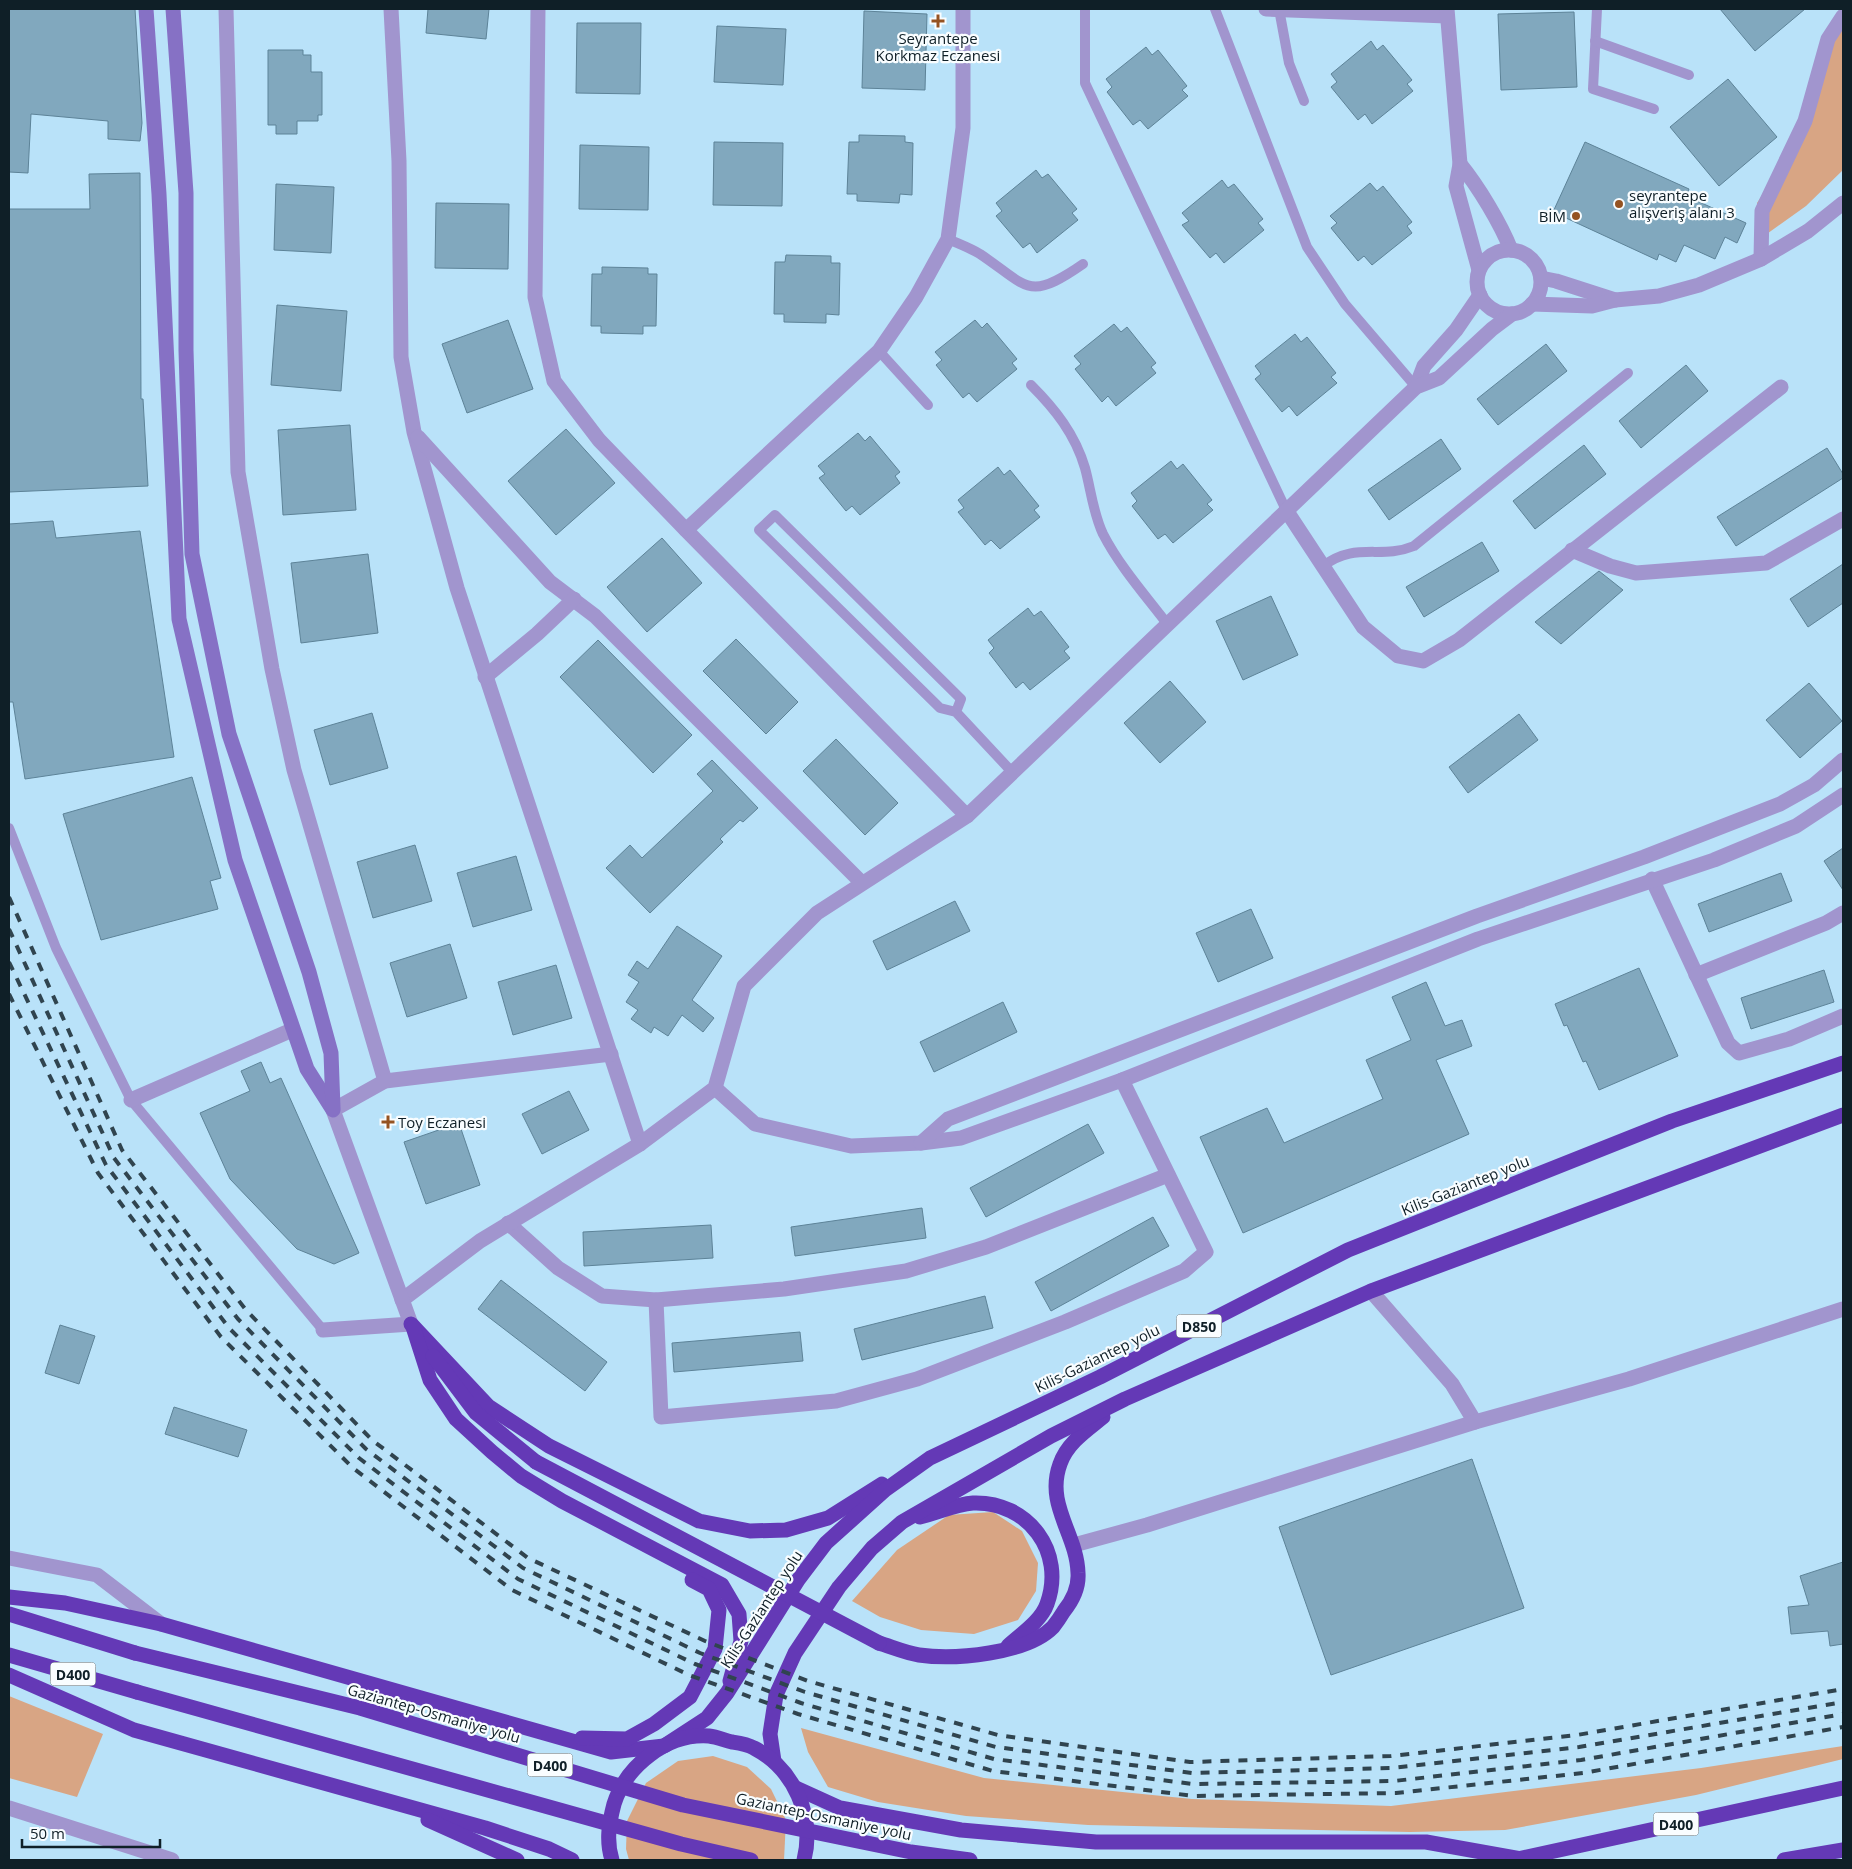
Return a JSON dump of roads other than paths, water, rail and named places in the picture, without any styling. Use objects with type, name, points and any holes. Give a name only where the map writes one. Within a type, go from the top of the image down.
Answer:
[{"type":"highway","name":"Kilis-Gaziantep yolu","points":[[664,1746],[707,1718],[727,1693],[798,1580],[826,1543],[885,1490],[930,1458],[1100,1377],[1348,1250],[1672,1121],[1843,1063]]},
{"type":"highway","name":"D850","points":[[774,1761],[770,1734],[776,1694],[795,1653],[839,1587],[872,1548],[902,1522],[1051,1436],[1125,1399],[1371,1291],[1843,1115]]},
{"type":"highway","points":[[411,1324],[488,1406],[549,1446],[699,1521],[750,1531],[786,1530],[828,1518],[930,1458]]},
{"type":"highway","points":[[411,1324],[444,1374],[476,1413],[536,1462],[879,1643],[918,1655],[956,1656],[984,1654],[1032,1641],[1053,1628],[1073,1599],[1079,1575],[1074,1545],[1060,1515],[1056,1487],[1060,1463],[1076,1439],[1125,1399]]},
{"type":"highway","points":[[411,1324],[430,1380],[456,1419],[521,1476],[562,1501],[722,1585],[739,1614],[741,1641],[727,1693]]},
{"type":"highway","points":[[902,1522],[972,1503],[1001,1506],[1023,1518],[1041,1534],[1051,1560],[1052,1584],[1047,1606],[1032,1625],[1003,1649]]},
{"type":"highway","points":[[562,1738],[627,1739],[654,1724],[690,1698],[715,1649],[719,1610],[709,1589],[676,1571],[618,1530]]},
{"type":"highway","points":[[9,1597],[65,1603],[161,1624],[611,1752],[664,1746],[687,1738],[709,1736],[752,1747],[774,1761],[796,1788],[805,1812],[807,1847],[804,1860]]},
{"type":"highway","name":"Gaziantep-Osmaniye yolu","points":[[9,1614],[135,1653],[360,1708],[683,1805],[911,1852],[970,1860]]},
{"type":"highway","name":"D400","points":[[9,1655],[681,1844],[751,1860]]},
{"type":"highway","points":[[9,1676],[134,1730],[485,1828],[572,1860]]},
{"type":"highway","points":[[612,1860],[609,1850],[608,1825],[618,1791],[634,1770],[664,1746]]},
{"type":"highway","points":[[796,1788],[840,1808],[961,1830],[1096,1842],[1426,1842],[1515,1859]]},
{"type":"highway","name":"D400","points":[[1515,1859],[1843,1788]]},
{"type":"highway","points":[[384,1800],[517,1860]]},
{"type":"highway","points":[[1784,1860],[1843,1850]]},
{"type":"street","points":[[146,9],[158,194],[179,619],[235,860],[292,1030],[307,1069],[333,1110],[411,1324],[323,1330]]},
{"type":"street","points":[[172,9],[186,193],[186,350],[192,554],[229,734],[309,972],[331,1053],[333,1110]]},
{"type":"street","points":[[226,9],[238,472],[272,669],[294,770],[385,1080]]},
{"type":"street","points":[[391,9],[399,161],[401,357],[414,432],[457,588],[640,1144]]},
{"type":"street","points":[[538,9],[535,297],[554,381],[599,440],[967,816]]},
{"type":"street","points":[[686,530],[880,351],[916,297],[948,239],[962,128],[963,9]]},
{"type":"street","points":[[1266,9],[1447,12],[1460,164],[1456,186],[1479,270],[1478,287],[1480,294],[1492,309],[1512,314]]},
{"type":"street","points":[[1761,259],[1762,211],[1805,121],[1828,39],[1843,16]]},
{"type":"street","points":[[1460,164],[1473,180],[1506,236],[1511,250]]},
{"type":"street","points":[[1532,304],[1592,306],[1615,300],[1659,296],[1699,285],[1761,259],[1808,231],[1843,203]]},
{"type":"street","points":[[402,1300],[508,1223],[640,1144],[715,1088],[744,986],[817,913],[967,816],[1416,387],[1440,378],[1512,314],[1523,311],[1538,297],[1541,278],[1538,268],[1531,259],[1522,253],[1511,250],[1501,251],[1492,255],[1479,270]]},
{"type":"street","points":[[1541,278],[1615,300]]},
{"type":"street","points":[[1416,387],[1424,366],[1456,330],[1480,294]]},
{"type":"street","points":[[1286,510],[1363,627],[1398,656],[1423,661],[1459,640],[1781,387]]},
{"type":"street","points":[[414,432],[550,582],[595,616],[862,883]]},
{"type":"street","points":[[1572,550],[1610,566],[1636,573],[1766,564],[1843,519]]},
{"type":"street","points":[[486,677],[537,634],[574,599]]},
{"type":"street","points":[[921,1143],[948,1119],[1477,916],[1644,857],[1780,804],[1814,785],[1843,760]]},
{"type":"street","points":[[715,1088],[755,1124],[851,1146],[921,1143],[961,1138],[1122,1080],[1478,939],[1714,860],[1796,826],[1843,795]]},
{"type":"street","points":[[1652,880],[1728,1043],[1739,1053],[1788,1039],[1843,1016]]},
{"type":"street","points":[[1696,975],[1826,923],[1843,913]]},
{"type":"street","points":[[131,1100],[292,1030]]},
{"type":"street","points":[[333,1110],[385,1080],[611,1054]]},
{"type":"street","points":[[656,1300],[661,1417],[836,1401],[917,1379],[1065,1322],[1184,1271],[1206,1252],[1122,1080]]},
{"type":"street","points":[[508,1223],[558,1268],[602,1296],[656,1300],[784,1289],[906,1271],[986,1247],[1168,1175]]},
{"type":"street","points":[[1371,1291],[1452,1384],[1475,1422]]},
{"type":"street","points":[[1074,1545],[1156,1522],[1475,1422],[1629,1379],[1843,1309]]},
{"type":"street","points":[[9,1558],[97,1575],[161,1624]]},
{"type":"street","points":[[9,1808],[172,1860]]},
{"type":"lane","points":[[1085,9],[1086,83],[1286,510]]},
{"type":"lane","points":[[1215,9],[1307,247],[1345,304],[1416,387]]},
{"type":"lane","points":[[1279,9],[1289,63],[1304,102]]},
{"type":"lane","points":[[1597,9],[1593,88],[1654,109]]},
{"type":"lane","points":[[1595,41],[1689,75]]},
{"type":"lane","points":[[948,239],[978,253],[1018,283],[1028,286],[1054,283],[1082,264]]},
{"type":"lane","points":[[880,351],[928,405]]},
{"type":"lane","points":[[1323,566],[1348,553],[1360,551],[1393,553],[1414,546],[1628,373]]},
{"type":"lane","points":[[1031,385],[1057,412],[1074,438],[1084,466],[1096,516],[1104,535],[1168,625]]},
{"type":"lane","points":[[956,712],[961,699],[775,515],[759,530],[940,708],[956,712],[1013,772]]},
{"type":"lane","points":[[9,828],[56,948],[131,1100],[323,1330]]},
{"type":"railway","points":[[9,897],[122,1150],[246,1310],[372,1440],[528,1558],[705,1641],[808,1681],[998,1735],[1190,1762],[1391,1756],[1577,1735],[1843,1689]]},
{"type":"railway","points":[[9,929],[114,1158],[238,1319],[366,1449],[523,1568],[700,1653],[805,1692],[996,1747],[1192,1773],[1392,1768],[1579,1747],[1843,1702]]},
{"type":"railway","points":[[9,962],[106,1165],[229,1328],[359,1458],[518,1579],[695,1664],[801,1703],[994,1759],[1193,1784],[1394,1781],[1581,1760],[1843,1714]]},
{"type":"railway","points":[[9,994],[98,1173],[221,1337],[353,1468],[512,1590],[689,1675],[798,1714],[993,1771],[1194,1796],[1396,1793],[1583,1773],[1843,1727]]},
{"type":"place","name":"Seyrantepe Korkmaz Eczanesi","points":[[938,21]]},
{"type":"place","name":"seyrantepe alışveriş alanı 3","points":[[1619,204]]},
{"type":"place","name":"BİM","points":[[1576,216]]},
{"type":"place","name":"Toy Eczanesi","points":[[388,1122]]}]
